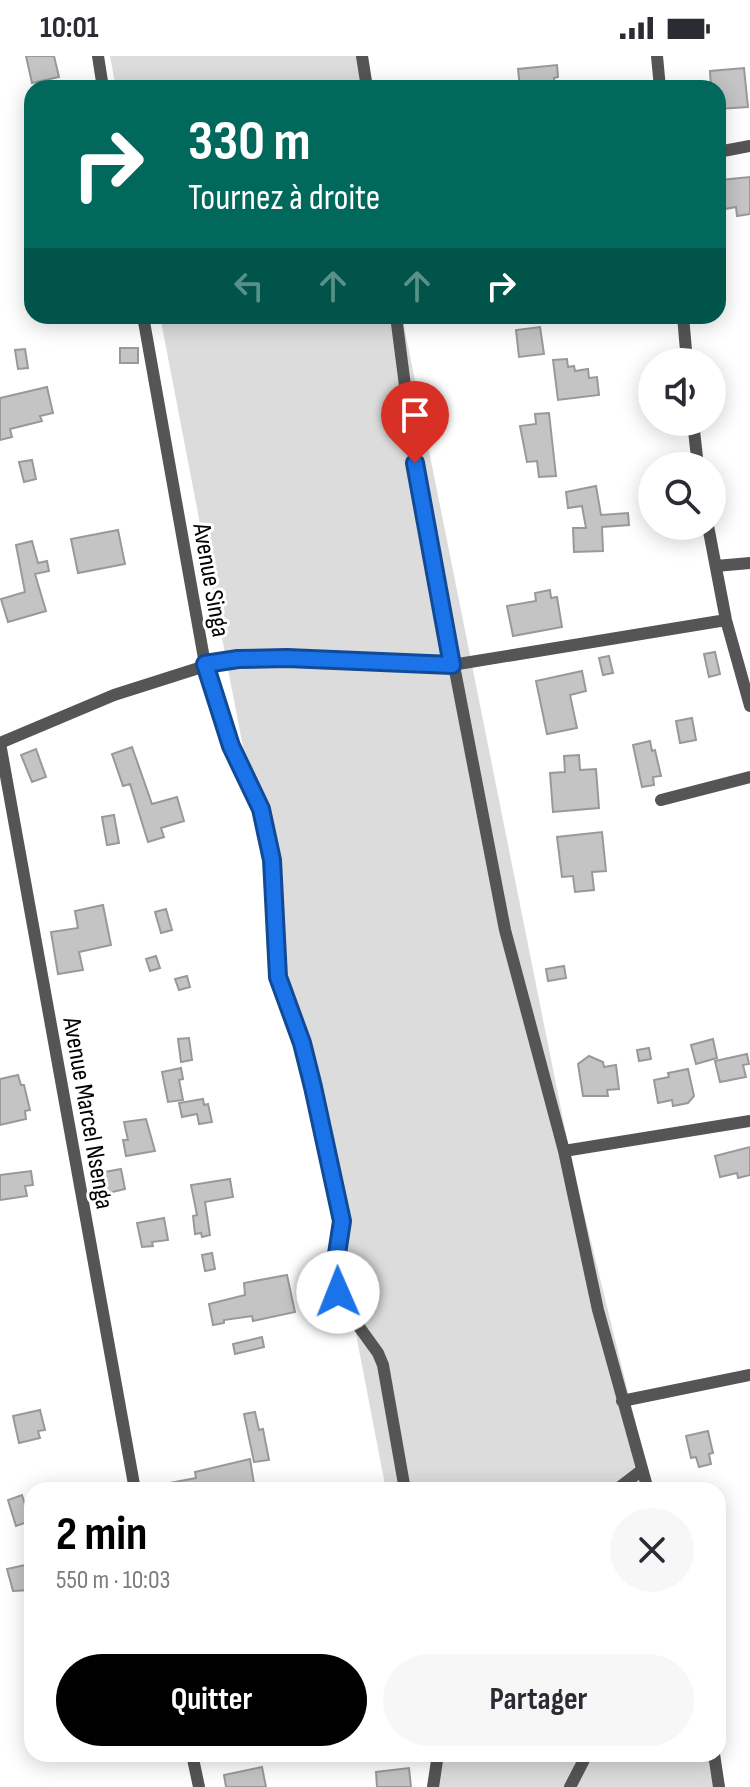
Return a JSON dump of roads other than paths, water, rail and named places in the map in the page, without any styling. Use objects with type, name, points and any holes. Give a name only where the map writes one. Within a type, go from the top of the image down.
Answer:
[{"type":"street","points":[[98,56],[102,80]]},
{"type":"street","points":[[362,56],[366,80]]},
{"type":"street","points":[[657,56],[659,80]]},
{"type":"street","points":[[726,150],[750,146]]},
{"type":"street","name":"Avenue Singa","points":[[144,324],[205,664],[231,746],[261,809],[272,860],[278,977],[310,1072],[342,1221],[337,1254],[338,1292],[383,1365],[404,1482]]},
{"type":"street","points":[[397,324],[415,463],[505,930],[564,1151],[598,1310],[646,1482]]},
{"type":"street","points":[[684,324],[686,348]]},
{"type":"street","points":[[711,540],[726,620],[750,706]]},
{"type":"street","points":[[716,566],[750,563]]},
{"type":"street","points":[[0,743],[114,695],[205,664],[238,659],[287,658],[452,665],[726,620]]},
{"type":"street","name":"Avenue Marcel Nsenga","points":[[0,743],[134,1482]]},
{"type":"street","points":[[661,800],[750,777]]},
{"type":"street","points":[[564,1151],[750,1121]]},
{"type":"street","points":[[622,1401],[750,1375]]},
{"type":"street","points":[[626,1482],[642,1470]]},
{"type":"street","points":[[194,1762],[199,1787]]},
{"type":"street","points":[[433,1787],[437,1762]]},
{"type":"street","points":[[570,1787],[583,1762]]},
{"type":"street","points":[[715,1762],[719,1787]]}]
